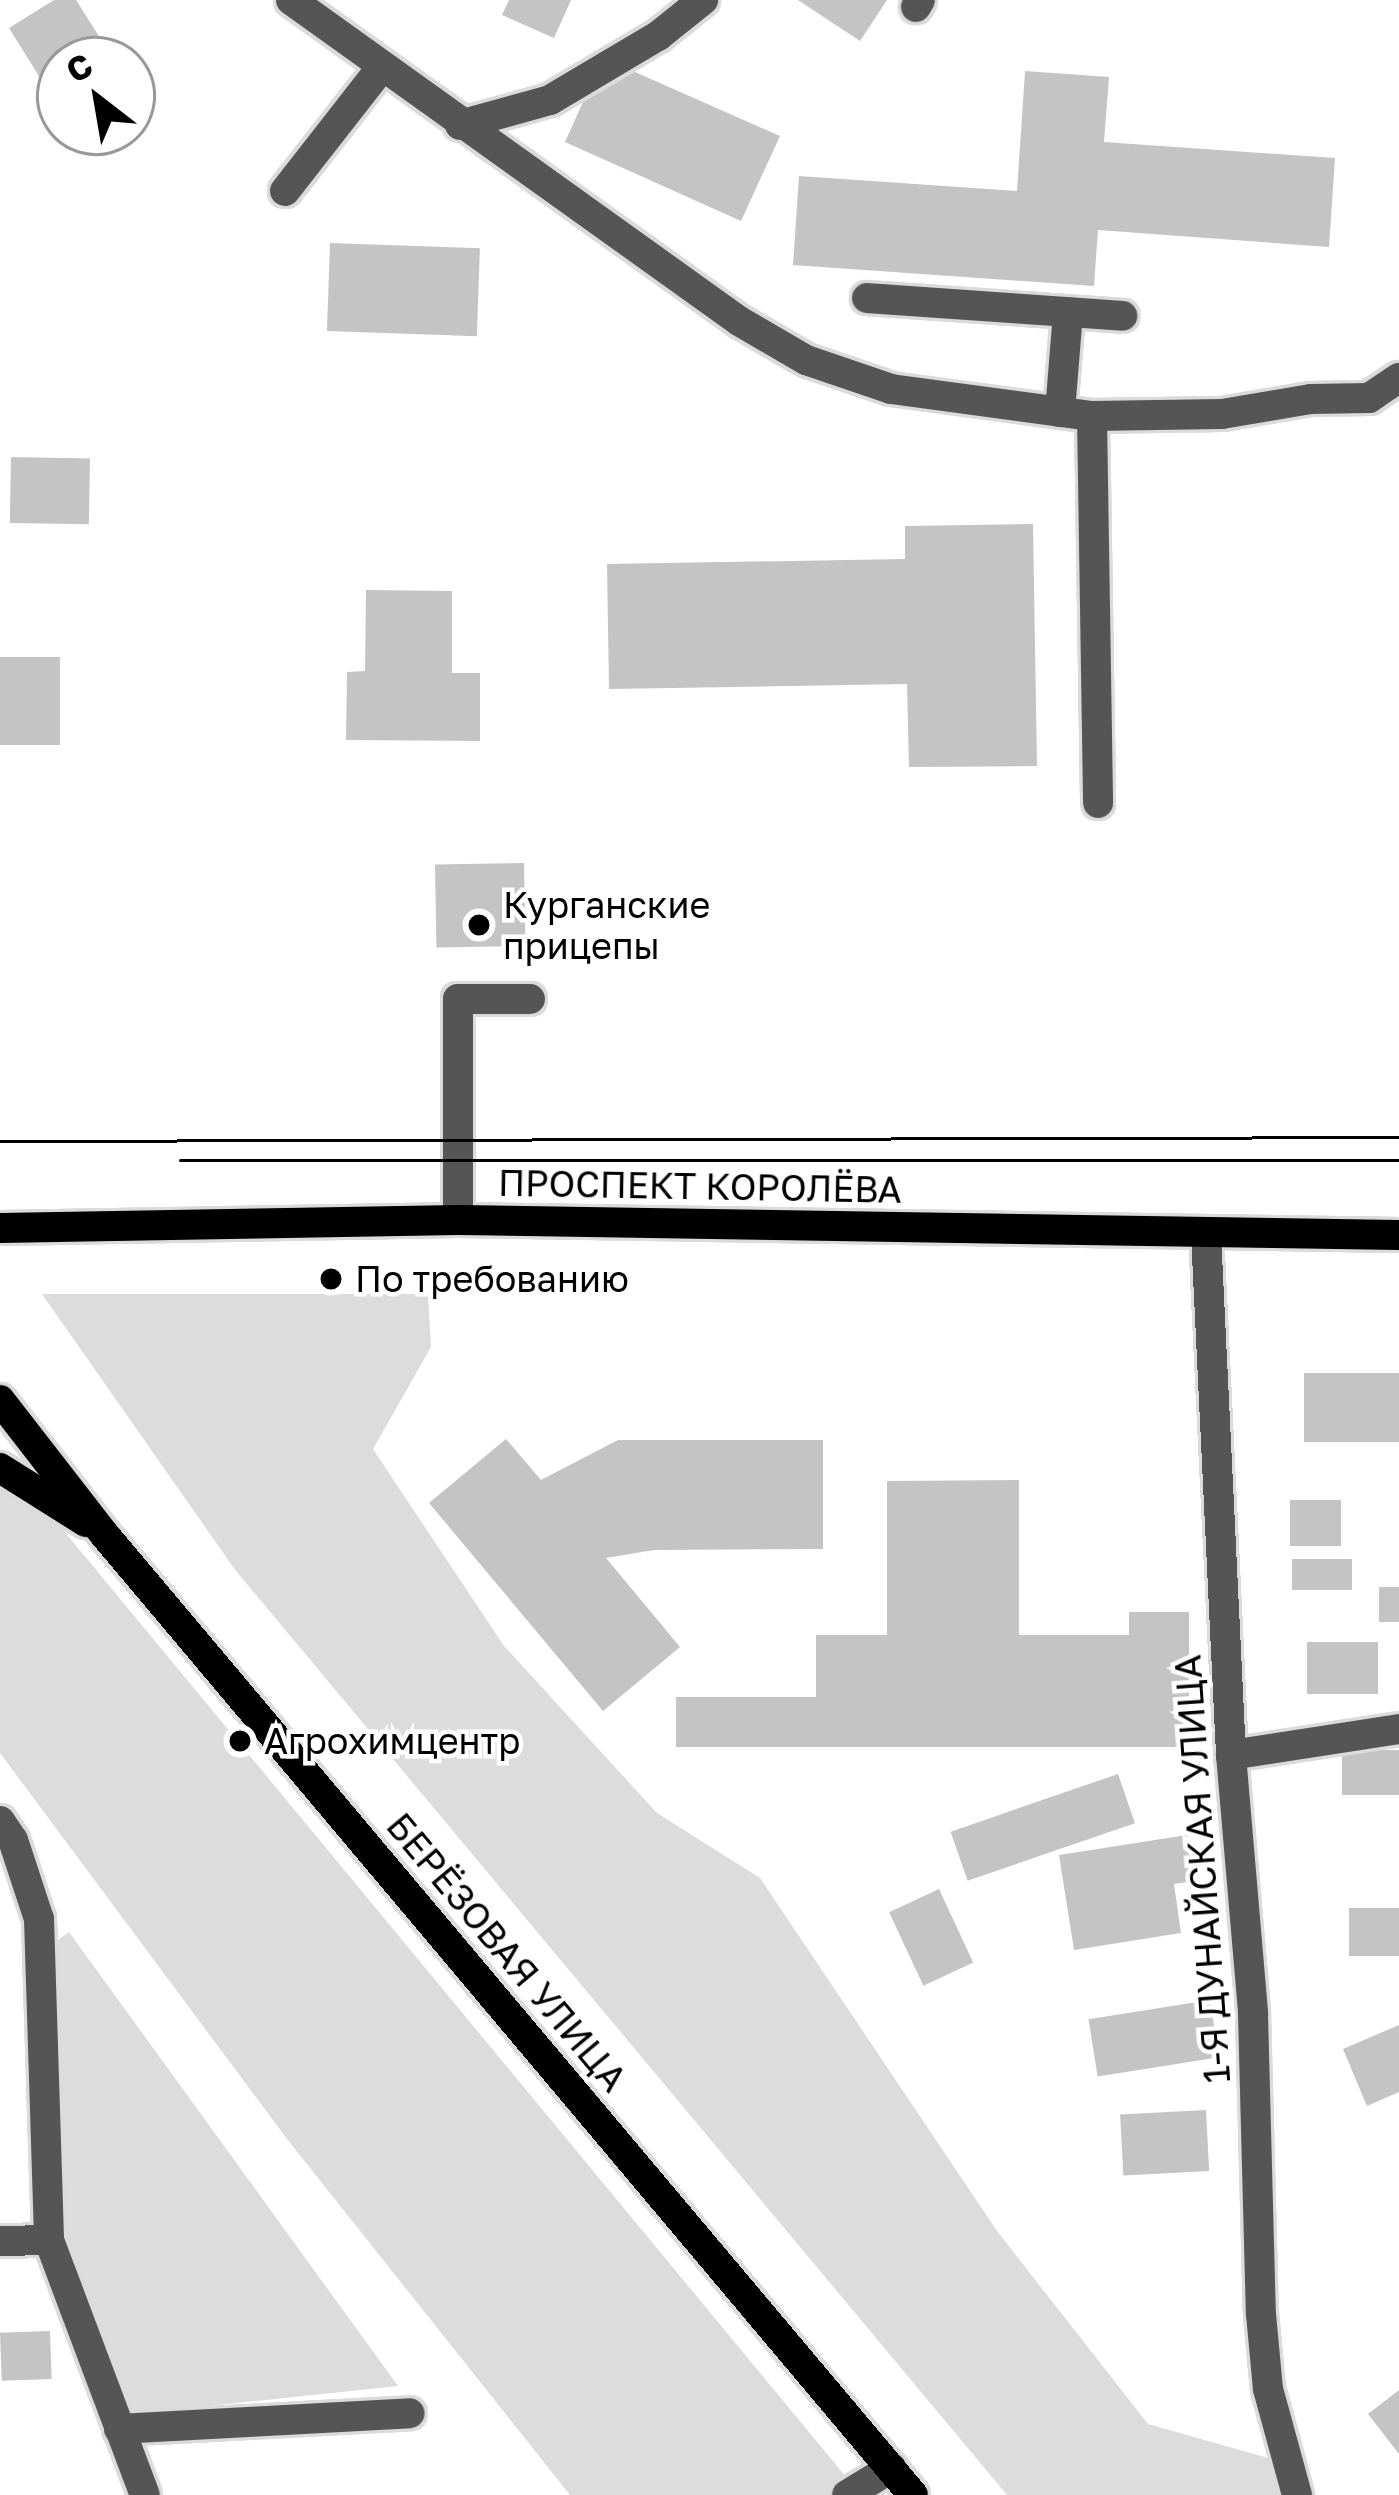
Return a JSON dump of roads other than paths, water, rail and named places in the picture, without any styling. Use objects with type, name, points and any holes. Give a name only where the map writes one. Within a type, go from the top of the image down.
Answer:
[{"type":"main road","name":"ПРОСПЕКТ КОРОЛЁВА","points":[[0,1228],[458,1220],[1399,1235]]},
{"type":"main road","name":"БЕРЁЗОВАЯ УЛИЦА","points":[[0,1400],[104,1534],[913,2495]]},
{"type":"main road","points":[[0,1468],[104,1534]]},
{"type":"street","points":[[291,0],[739,321],[806,360],[891,389],[1092,416],[1222,414],[1311,399],[1369,398],[1399,378]]},
{"type":"street","points":[[460,125],[550,100],[658,36],[703,0]]},
{"type":"street","points":[[285,191],[382,67]]},
{"type":"street","points":[[867,298],[1122,316]]},
{"type":"street","points":[[1060,412],[1068,312]]},
{"type":"street","points":[[1092,416],[1098,803]]},
{"type":"street","points":[[458,1220],[458,999],[530,999]]},
{"type":"street","name":"1-Я ДУНАЙСКАЯ УЛИЦА","points":[[1206,1234],[1231,1755],[1253,2014],[1268,2390],[1297,2495]]},
{"type":"street","points":[[1231,1755],[1399,1729]]},
{"type":"street","points":[[0,1821],[13,1840],[39,1919],[49,2240],[145,2495]]},
{"type":"street","points":[[0,2241],[49,2240]]},
{"type":"street","points":[[119,2429],[410,2413]]},
{"type":"street","points":[[847,2495],[891,2468]]},
{"type":"tram line","points":[[0,1141],[1399,1137]]},
{"type":"tram line","points":[[180,1160],[1399,1160]]},
{"type":"place","name":"Курганские прицепы","points":[[479,925]]},
{"type":"place","name":"По требованию","points":[[331,1279]]},
{"type":"place","name":"Агрохимцентр","points":[[240,1741]]}]
